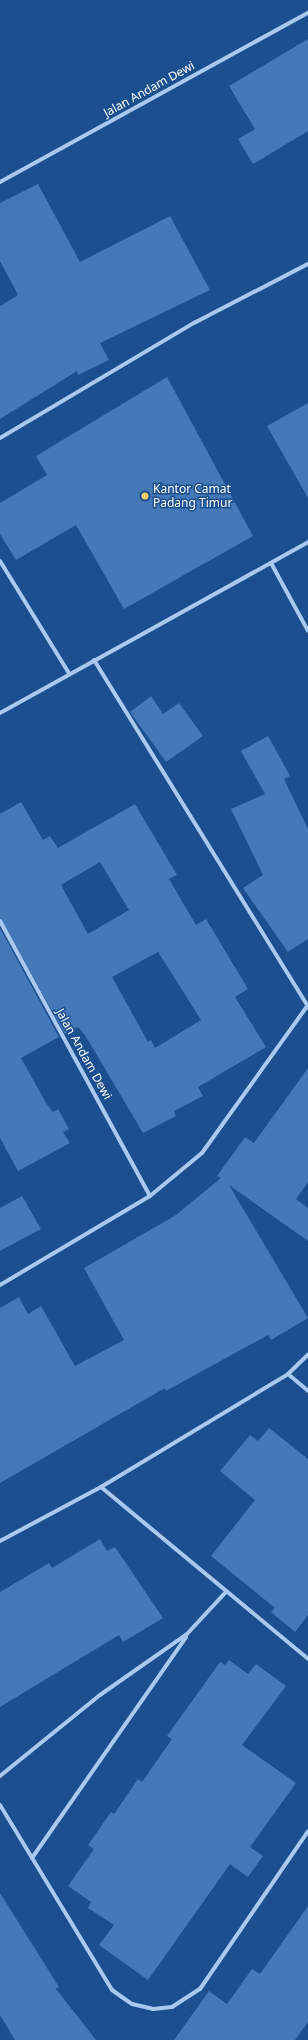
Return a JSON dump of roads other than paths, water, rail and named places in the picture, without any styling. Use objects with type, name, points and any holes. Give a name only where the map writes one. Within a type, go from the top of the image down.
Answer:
[{"type":"street","name":"Jalan Andam Dewi","points":[[0,182],[308,13]]},
{"type":"street","points":[[0,438],[194,323],[308,264]]},
{"type":"street","points":[[0,713],[69,673],[308,542]]},
{"type":"street","points":[[0,561],[69,673]]},
{"type":"street","points":[[271,563],[308,631]]},
{"type":"street","points":[[0,1285],[150,1196],[202,1153],[308,1005],[94,660]]},
{"type":"street","name":"Jalan Andam Dewi","points":[[0,921],[150,1196]]},
{"type":"street","points":[[0,1541],[101,1487],[288,1374],[308,1355]]},
{"type":"street","points":[[288,1374],[308,1391]]},
{"type":"street","points":[[101,1487],[225,1593],[308,1659]]},
{"type":"street","points":[[32,1858],[187,1634],[225,1593]]},
{"type":"street","points":[[0,1776],[100,1695],[187,1634]]},
{"type":"street","points":[[0,1805],[112,1990],[132,2004],[153,2009],[172,2007],[200,1989],[308,1831]]},
{"type":"place","name":"Kantor Camat Padang Timur","points":[[145,496]]}]
